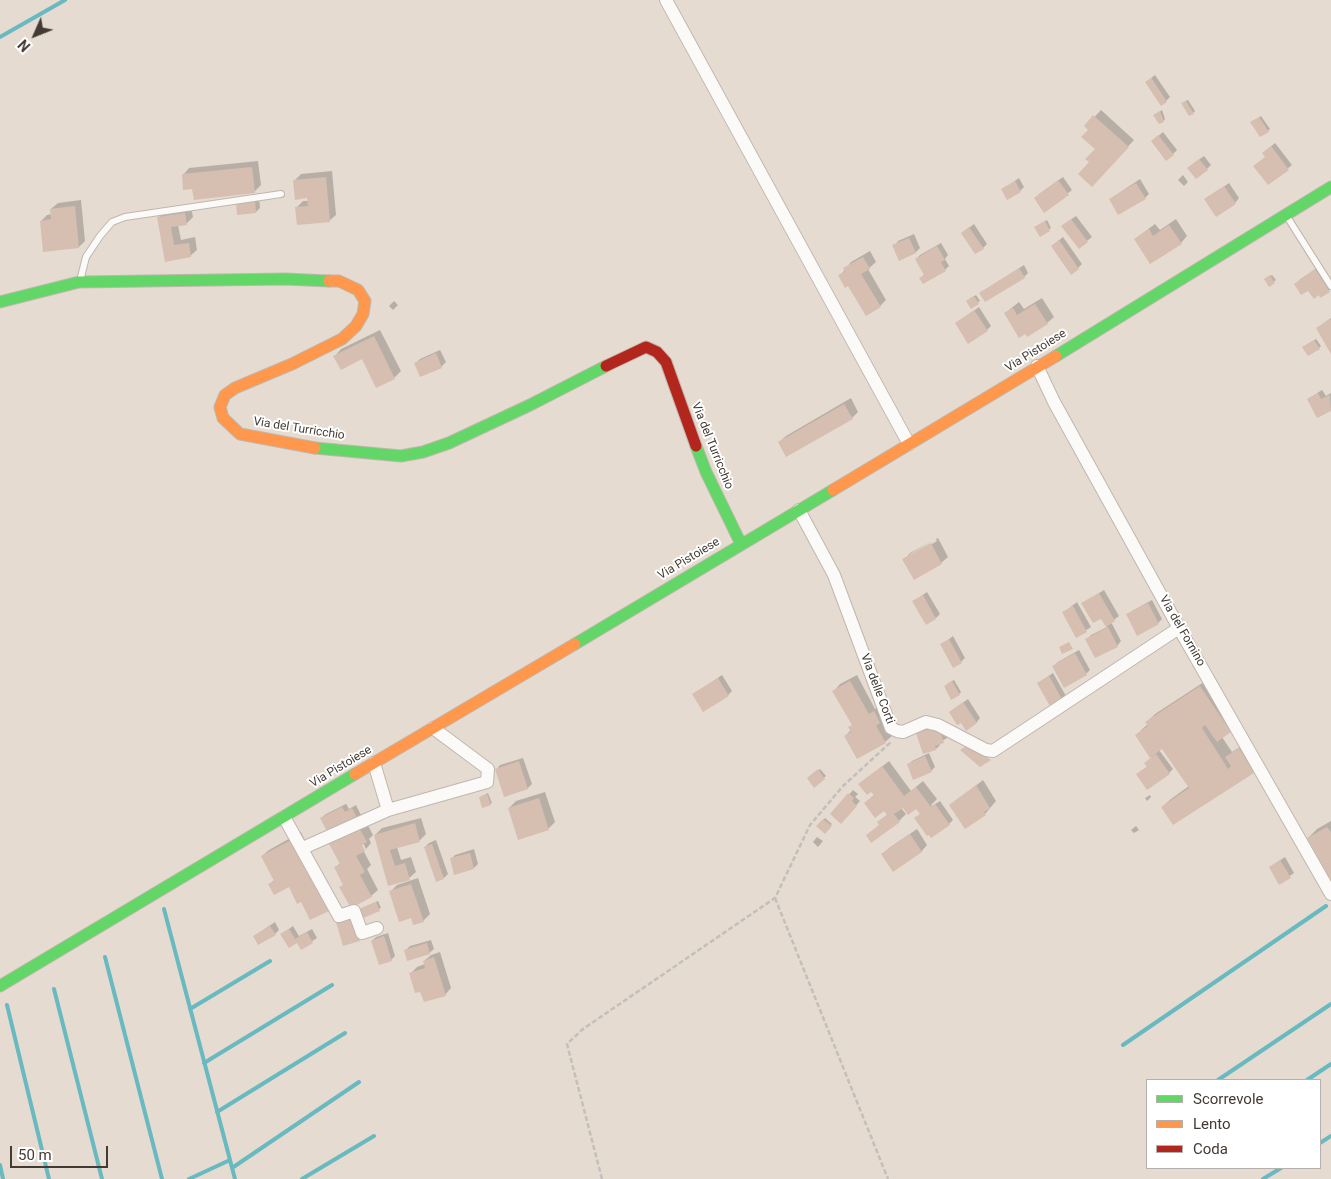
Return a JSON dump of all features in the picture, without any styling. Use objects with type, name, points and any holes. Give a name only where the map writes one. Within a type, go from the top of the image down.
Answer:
[{"type":"main road","name":"Via Pistoiese","points":[[0,986],[909,444],[1331,187]]},
{"type":"main road","name":"Via del Turricchio","points":[[0,302],[80,282],[285,278],[339,281],[358,290],[364,302],[363,314],[356,326],[342,339],[292,364],[235,388],[225,395],[220,407],[223,418],[240,434],[318,449],[402,456],[423,452],[449,443],[646,347],[657,352],[666,362],[672,385],[706,472],[741,544]]},
{"type":"street","points":[[666,0],[909,444]]},
{"type":"street","name":"Via del Fornino","points":[[1037,366],[1054,402],[1179,628],[1331,894]]},
{"type":"street","name":"Via delle Corti","points":[[799,510],[834,575],[891,728],[898,731],[904,732],[926,722],[938,725],[986,750],[993,750],[1179,628]]},
{"type":"street","points":[[302,848],[388,810],[487,782],[488,769],[433,728]]},
{"type":"street","points":[[374,763],[388,810]]},
{"type":"street","points":[[284,817],[339,916],[354,912],[362,933],[377,928]]},
{"type":"lane","points":[[80,282],[86,257],[112,222],[125,218],[281,194]]},
{"type":"lane","points":[[1286,214],[1331,286]]},
{"type":"path","points":[[602,1179],[567,1044],[583,1029],[775,898],[810,825],[843,786],[904,732]]},
{"type":"path","points":[[775,898],[888,1179]]},
{"type":"building","points":[[1151,78],[1167,102],[1161,106],[1145,82]]},
{"type":"building","points":[[1186,101],[1194,114],[1189,116],[1181,103]]},
{"type":"building","points":[[1160,111],[1164,122],[1159,124],[1153,115]]},
{"type":"building","points":[[1093,115],[1129,147],[1092,187],[1078,174],[1089,162],[1085,159],[1095,149],[1081,137],[1088,130],[1084,126]]},
{"type":"building","points":[[1259,117],[1269,132],[1260,137],[1250,122]]},
{"type":"building","points":[[1158,135],[1174,155],[1166,161],[1151,141]]},
{"type":"building","points":[[1271,146],[1289,170],[1268,185],[1253,166],[1265,157],[1262,153]]},
{"type":"building","points":[[1199,159],[1208,170],[1196,179],[1187,168]]},
{"type":"building","points":[[252,167],[255,193],[194,200],[192,189],[183,190],[182,174]]},
{"type":"building","points":[[326,177],[330,222],[297,225],[295,207],[308,206],[307,198],[295,200],[293,180]]},
{"type":"building","points":[[1058,180],[1069,195],[1044,213],[1034,198]]},
{"type":"building","points":[[1015,181],[1021,192],[1007,200],[1001,189]]},
{"type":"building","points":[[1136,183],[1146,199],[1118,215],[1109,199]]},
{"type":"building","points":[[1224,186],[1236,204],[1216,217],[1204,199]]},
{"type":"building","points":[[255,201],[256,213],[237,215],[236,203]]},
{"type":"building","points":[[75,206],[79,248],[43,252],[40,221],[51,219],[50,209]]},
{"type":"building","points":[[185,213],[187,225],[171,227],[174,245],[189,243],[191,257],[165,262],[157,217]]},
{"type":"building","points":[[1071,219],[1088,242],[1079,249],[1061,226]]},
{"type":"building","points":[[1045,221],[1050,231],[1040,237],[1034,227]]},
{"type":"building","points":[[1169,225],[1182,244],[1150,264],[1134,239],[1149,229],[1153,236]]},
{"type":"building","points":[[969,227],[984,249],[975,254],[961,233]]},
{"type":"building","points":[[909,238],[916,253],[899,261],[892,245]]},
{"type":"building","points":[[1059,240],[1079,269],[1071,275],[1051,246]]},
{"type":"building","points":[[937,246],[945,260],[941,262],[946,271],[923,284],[919,278],[924,275],[915,259]]},
{"type":"building","points":[[863,257],[870,269],[861,274],[881,307],[866,316],[848,286],[845,288],[838,275],[845,272],[843,268]]},
{"type":"building","points":[[1019,268],[1025,278],[985,302],[979,293]]},
{"type":"building","points":[[1315,269],[1330,292],[1320,298],[1319,295],[1314,299],[1308,291],[1301,295],[1294,284]]},
{"type":"building","points":[[1270,275],[1275,283],[1269,287],[1264,279]]},
{"type":"building","points":[[974,296],[979,304],[971,309],[966,301]]},
{"type":"building","points":[[1035,304],[1048,324],[1027,337],[1025,334],[1019,338],[1004,313],[1013,308],[1017,315]]},
{"type":"building","points":[[974,310],[988,331],[968,344],[955,323]]},
{"type":"building","points":[[1331,319],[1331,354],[1316,328]]},
{"type":"building","points":[[374,336],[395,379],[376,388],[362,359],[341,370],[333,356]]},
{"type":"building","points":[[1314,340],[1320,349],[1308,356],[1302,347]]},
{"type":"building","points":[[436,353],[442,368],[420,377],[414,363]]},
{"type":"building","points":[[1318,393],[1321,399],[1330,395],[1331,411],[1317,418],[1307,399]]},
{"type":"building","points":[[844,404],[853,419],[786,457],[778,442]]},
{"type":"building","points":[[931,543],[942,564],[914,580],[902,559]]},
{"type":"building","points":[[1099,593],[1115,621],[1106,627],[1101,619],[1093,623],[1081,603]]},
{"type":"building","points":[[923,595],[936,619],[926,625],[912,601]]},
{"type":"building","points":[[1148,603],[1159,624],[1137,636],[1126,614]]},
{"type":"building","points":[[1073,606],[1087,632],[1076,638],[1062,612]]},
{"type":"building","points":[[1108,627],[1118,647],[1095,658],[1085,639]]},
{"type":"building","points":[[949,639],[962,663],[953,668],[940,644]]},
{"type":"building","points":[[1069,642],[1073,649],[1062,654],[1059,647]]},
{"type":"building","points":[[1075,653],[1087,675],[1064,688],[1052,666]]},
{"type":"building","points":[[1049,676],[1063,701],[1051,708],[1037,683]]},
{"type":"building","points":[[718,678],[729,696],[703,712],[692,694]]},
{"type":"building","points":[[850,681],[869,714],[874,711],[880,723],[876,726],[886,743],[857,759],[844,736],[851,732],[848,727],[852,725],[832,691]]},
{"type":"building","points":[[952,681],[960,695],[951,700],[944,686]]},
{"type":"building","points":[[1200,686],[1231,732],[1217,742],[1205,725],[1202,728],[1228,769],[1231,766],[1225,757],[1239,748],[1254,773],[1173,825],[1161,807],[1189,788],[1162,749],[1150,758],[1135,735],[1148,726],[1145,722]]},
{"type":"building","points":[[963,702],[977,723],[966,731],[961,723],[957,725],[949,712]]},
{"type":"building","points":[[939,728],[944,743],[935,746],[936,750],[923,754],[916,733]]},
{"type":"building","points":[[969,744],[991,760],[980,767],[960,750]]},
{"type":"building","points":[[1156,754],[1170,774],[1147,790],[1136,774],[1147,767],[1144,763]]},
{"type":"building","points":[[925,756],[932,772],[913,780],[907,764]]},
{"type":"building","points":[[519,761],[528,789],[504,797],[495,769]]},
{"type":"building","points":[[882,766],[904,796],[916,787],[931,807],[935,804],[950,825],[931,838],[929,835],[927,836],[914,818],[920,814],[916,809],[908,815],[903,808],[894,814],[900,822],[871,843],[866,835],[879,825],[877,822],[887,815],[884,811],[875,818],[864,803],[874,795],[871,792],[867,795],[858,784]]},
{"type":"building","points":[[818,769],[825,779],[814,788],[807,778]]},
{"type":"building","points":[[976,785],[990,808],[984,812],[986,815],[965,829],[949,805]]},
{"type":"building","points":[[848,793],[854,798],[852,801],[857,806],[841,824],[830,814]]},
{"type":"building","points":[[487,794],[491,805],[482,808],[479,797]]},
{"type":"building","points":[[539,798],[549,830],[518,840],[508,808]]},
{"type":"building","points":[[342,807],[345,812],[352,808],[358,820],[329,835],[320,818]]},
{"type":"building","points":[[823,819],[832,826],[825,834],[816,826]]},
{"type":"building","points":[[415,823],[420,842],[390,850],[395,866],[405,863],[410,880],[388,886],[374,835]]},
{"type":"building","points":[[358,826],[367,842],[362,845],[365,851],[356,856],[365,872],[360,875],[372,897],[351,908],[339,887],[343,885],[334,867],[340,864],[328,842]]},
{"type":"building","points":[[1327,827],[1331,832],[1331,881],[1307,838]]},
{"type":"building","points":[[910,834],[922,852],[893,872],[881,854]]},
{"type":"building","points":[[295,838],[329,911],[310,920],[301,902],[297,904],[289,887],[274,895],[268,884],[274,881],[261,856]]},
{"type":"building","points":[[432,844],[444,879],[436,882],[424,847]]},
{"type":"building","points":[[470,853],[474,869],[454,875],[450,858]]},
{"type":"building","points":[[1280,860],[1291,878],[1279,885],[1269,867]]},
{"type":"building","points":[[411,884],[424,922],[413,925],[411,918],[399,922],[389,891]]},
{"type":"building","points":[[376,902],[380,911],[363,918],[359,909]]},
{"type":"building","points":[[353,917],[360,941],[343,946],[336,922]]},
{"type":"building","points":[[270,926],[276,935],[258,945],[253,936]]},
{"type":"building","points":[[289,929],[295,939],[307,932],[313,943],[301,950],[297,943],[289,948],[280,934]]},
{"type":"building","points":[[384,936],[392,961],[379,965],[371,941]]},
{"type":"building","points":[[427,943],[430,954],[407,961],[404,950]]},
{"type":"building","points":[[434,957],[446,996],[424,1002],[420,992],[415,993],[409,973],[425,968],[423,961]]},
{"type":"waterway","points":[[0,37],[65,0]]},
{"type":"waterway","points":[[1123,1045],[1326,906]]},
{"type":"waterway","points":[[164,909],[235,1179]]},
{"type":"waterway","points":[[105,957],[162,1179]]},
{"type":"waterway","points":[[190,1009],[270,961]]},
{"type":"waterway","points":[[204,1063],[332,985]]},
{"type":"waterway","points":[[54,989],[102,1179]]},
{"type":"waterway","points":[[1219,1079],[1331,1004]]},
{"type":"waterway","points":[[7,1005],[49,1179]]},
{"type":"waterway","points":[[217,1112],[345,1033]]},
{"type":"waterway","points":[[1308,1079],[1331,1064]]},
{"type":"waterway","points":[[232,1168],[359,1082]]},
{"type":"waterway","points":[[302,1179],[374,1136]]},
{"type":"waterway","points":[[1321,1142],[1331,1136]]},
{"type":"waterway","points":[[189,1179],[230,1160]]},
{"type":"waterway","points":[[0,1165],[3,1179]]},
{"type":"waterway","points":[[1263,1179],[1279,1169]]},
{"type":"traffic: fast","points":[[1056,356],[1331,187]]},
{"type":"traffic: fast","points":[[0,302],[79,282],[285,279],[329,281]]},
{"type":"traffic: fast","points":[[315,448],[401,456],[423,452],[449,443],[530,405],[606,366]]},
{"type":"traffic: fast","points":[[696,446],[706,472],[741,544]]},
{"type":"traffic: fast","points":[[575,644],[833,490]]},
{"type":"traffic: fast","points":[[0,986],[355,774]]},
{"type":"traffic: slow","points":[[315,448],[240,434],[223,418],[220,407],[225,395],[235,388],[292,364],[342,339],[356,326],[363,314],[365,301],[358,290],[339,281],[329,281]]},
{"type":"traffic: slow","points":[[833,490],[1056,356]]},
{"type":"traffic: slow","points":[[355,774],[575,644]]},
{"type":"traffic: jam","points":[[606,366],[646,347],[657,352],[666,362],[696,446]]}]
